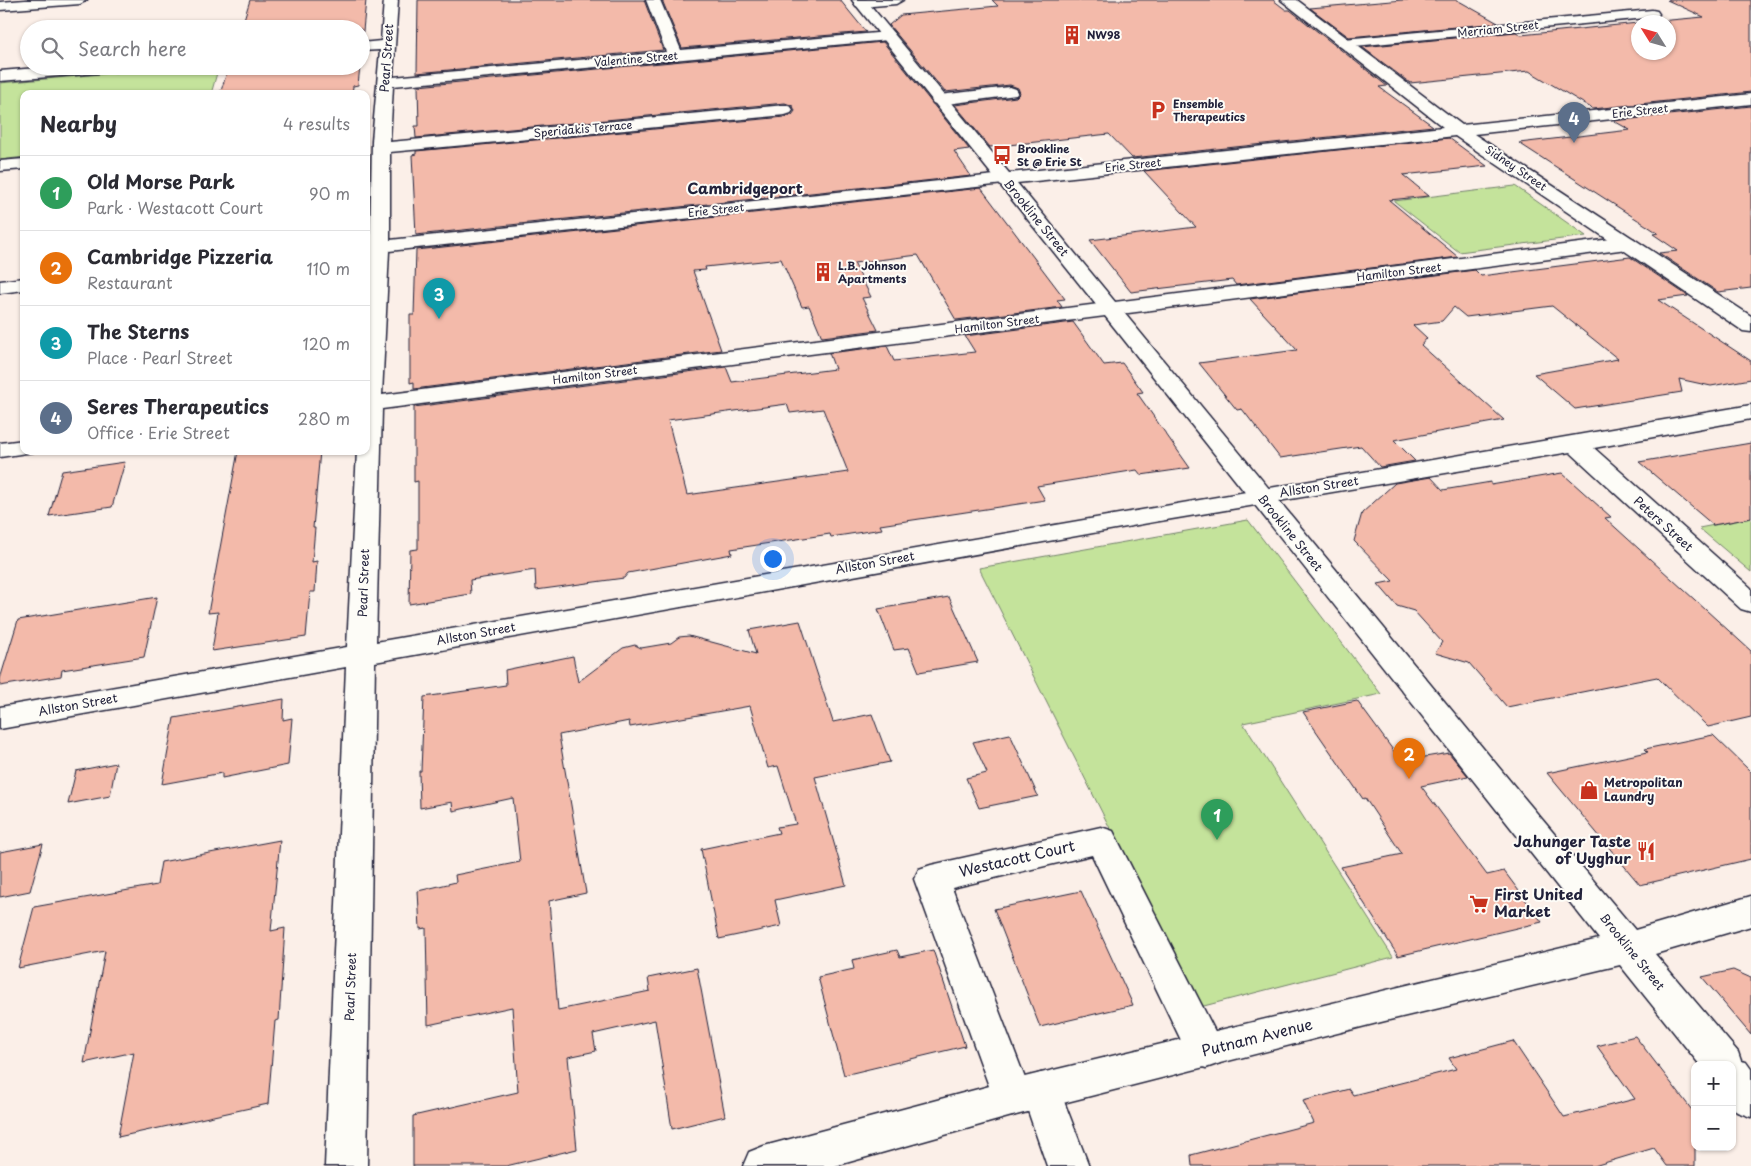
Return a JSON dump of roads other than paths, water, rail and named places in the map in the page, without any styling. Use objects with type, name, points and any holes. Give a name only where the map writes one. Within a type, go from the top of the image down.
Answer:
[{"type":"street","points":[[0,6],[80,0]]},
{"type":"street","name":"Pearl Street","points":[[370,341],[377,137],[385,82],[391,0]]},
{"type":"street","points":[[653,0],[675,55]]},
{"type":"street","points":[[860,1],[896,0]]},
{"type":"street","name":"Sidney Street","points":[[1288,0],[1459,131],[1751,326]]},
{"type":"street","name":"Brookline Street","points":[[860,1],[1125,326],[1503,796],[1721,1061]]},
{"type":"street","name":"Merriam Street","points":[[1344,43],[1652,14]]},
{"type":"street","name":"Valentine Street","points":[[385,82],[888,36]]},
{"type":"street","points":[[370,46],[387,45]]},
{"type":"street","points":[[0,76],[20,74]]},
{"type":"street","points":[[939,100],[1010,92]]},
{"type":"street","name":"Erie Street","points":[[373,247],[1751,100]]},
{"type":"street","name":"Speridakis Terrace","points":[[377,137],[785,110]]},
{"type":"street","points":[[0,166],[20,164]]},
{"type":"street","name":"Hamilton Street","points":[[370,403],[1627,243]]},
{"type":"street","points":[[0,287],[20,284]]},
{"type":"street","name":"Allston Street","points":[[0,718],[1260,496],[1575,444],[1751,412]]},
{"type":"street","name":"Peters Street","points":[[1575,444],[1751,603]]},
{"type":"street","points":[[0,450],[20,448]]},
{"type":"street","name":"Pearl Street","points":[[346,1166],[367,455]]},
{"type":"street","name":"Westacott Court","points":[[1026,1095],[931,879],[1101,840],[1206,1051]]},
{"type":"street","name":"Putnam Avenue","points":[[764,1166],[1026,1095],[1385,1005],[1628,947],[1751,911]]},
{"type":"street","points":[[1736,1080],[1751,1098]]},
{"type":"street","points":[[1026,1095],[1068,1166]]},
{"type":"place","name":"NW98","points":[[1072,35]]},
{"type":"place","name":"Ensemble Therapeutics","points":[[1158,110]]},
{"type":"place","name":"Seres Therapeutics","points":[[1574,143]]},
{"type":"place","name":"Brookline St @ Erie St","points":[[1002,155]]},
{"type":"place","name":"L.B. Johnson Apartments","points":[[823,272]]},
{"type":"place","name":"The Sterns","points":[[439,319]]},
{"type":"place","name":"Cambridge Pizzeria","points":[[1409,779]]},
{"type":"place","name":"Metropolitan Laundry","points":[[1589,790]]},
{"type":"place","name":"Old Morse Park","points":[[1217,840]]},
{"type":"place","name":"Jahunger Taste of Uyghur","points":[[1646,851]]},
{"type":"place","name":"First United Market","points":[[1479,904]]},
{"type":"district","name":"Cambridgeport","points":[[745,189]]}]
